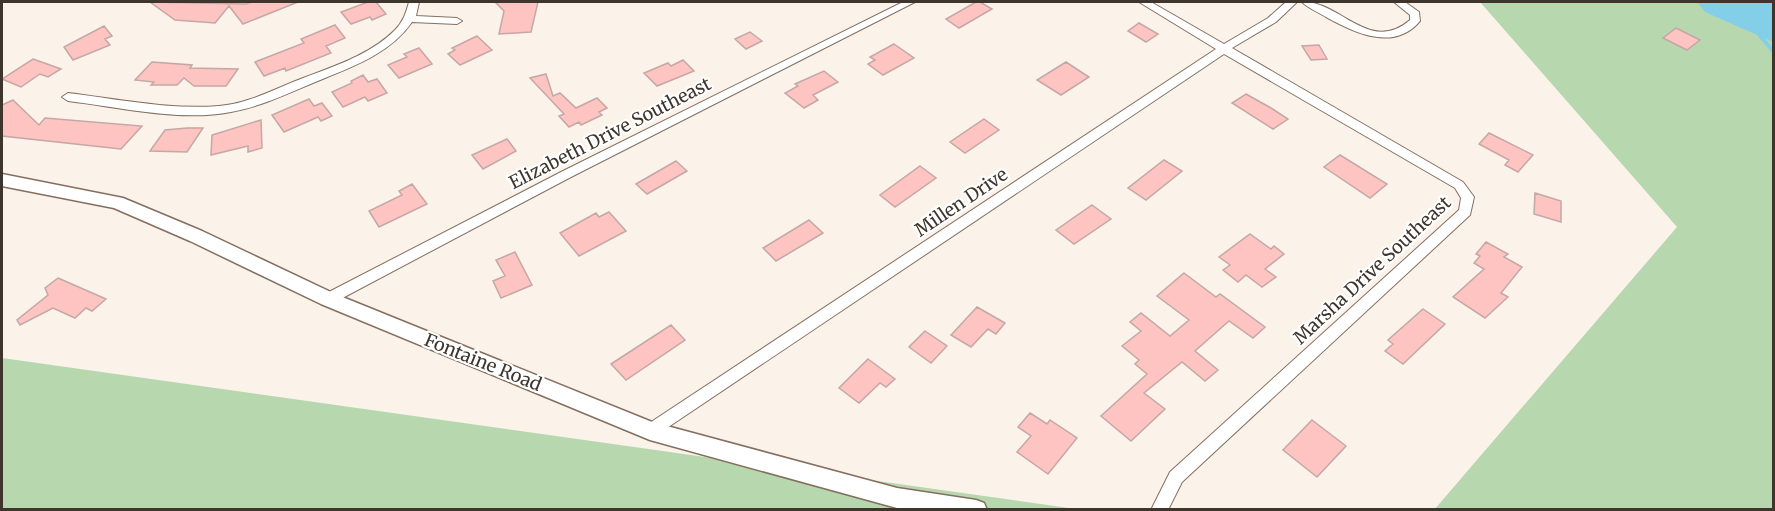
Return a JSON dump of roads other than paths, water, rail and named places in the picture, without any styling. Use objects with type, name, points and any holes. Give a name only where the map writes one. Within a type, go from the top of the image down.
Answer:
[{"type":"main road","name":"Fontaine Road","points":[[2,180],[117,202],[196,236],[328,299],[650,431],[897,498],[976,510]]},
{"type":"street","points":[[68,97],[203,111],[243,106],[361,59],[385,44],[403,28],[414,12],[414,2]]},
{"type":"street","name":"Elizabeth Drive Southeast","points":[[328,299],[567,174],[910,2]]},
{"type":"street","name":"Marsha Drive Southeast","points":[[1144,2],[1459,185],[1468,197],[1465,212],[1176,477],[1159,510]]},
{"type":"street","name":"Millen Drive","points":[[650,431],[1225,48],[1272,20],[1292,2]]},
{"type":"street","points":[[1307,2],[1376,36],[1389,37],[1401,34],[1415,21],[1415,14],[1399,2]]},
{"type":"street","points":[[409,19],[457,21]]},
{"type":"water","points":[[1697,2],[1773,2],[1773,42],[1705,12]]},
{"type":"waterway","points":[[1760,36],[1774,52]]}]
